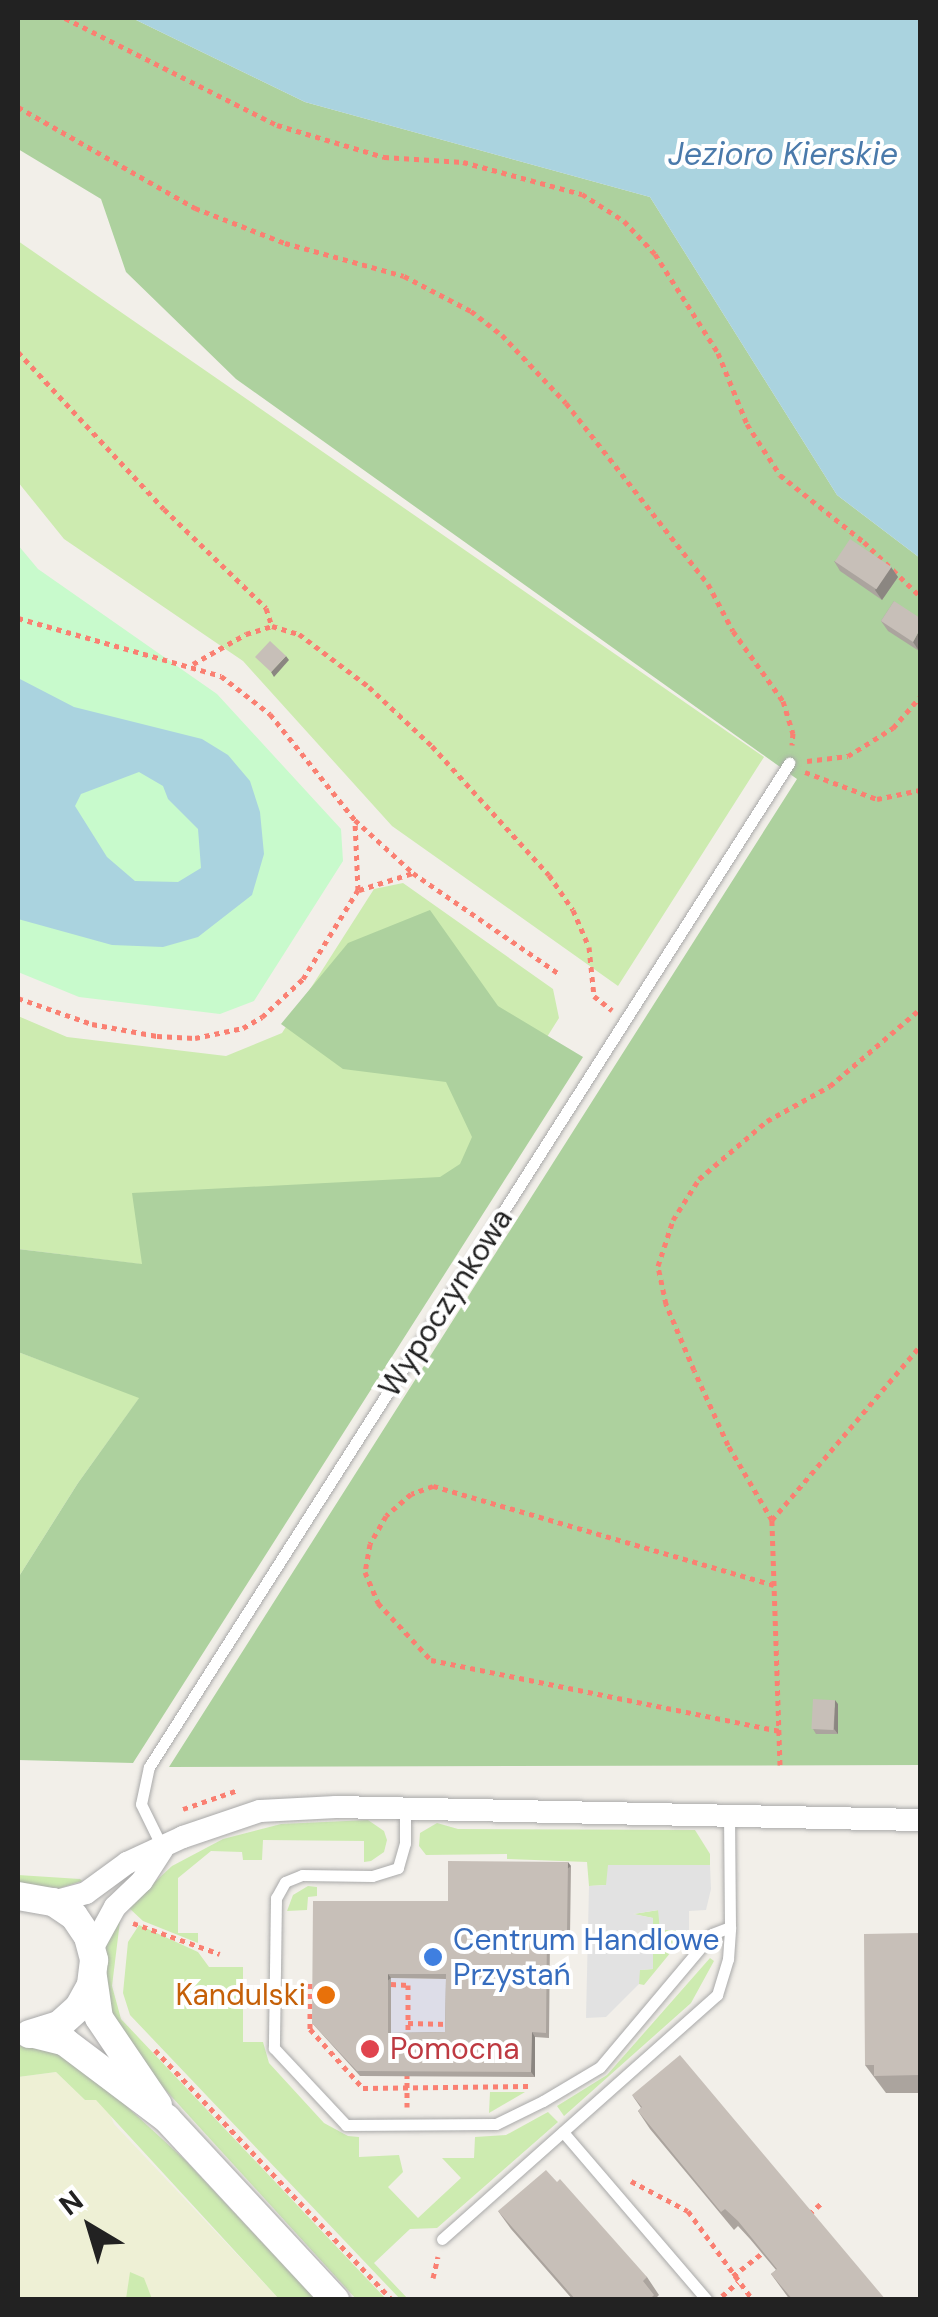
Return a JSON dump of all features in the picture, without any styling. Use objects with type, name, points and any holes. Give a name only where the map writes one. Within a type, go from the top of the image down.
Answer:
[{"type":"street","points":[[18,1896],[53,1902],[74,1899],[126,1863],[222,1821],[260,1811],[406,1808],[920,1820]]},
{"type":"street","points":[[26,2034],[59,2025],[78,2008],[92,1960],[115,1907],[142,1881],[163,1849]]},
{"type":"street","points":[[53,1902],[74,1916],[92,1960],[100,2018],[167,2119],[335,2300]]},
{"type":"street","points":[[26,2034],[65,2042],[167,2119]]},
{"type":"lane","name":"Wypoczynkowa","points":[[163,1849],[141,1804],[149,1767],[789,762]]},
{"type":"lane","points":[[406,1808],[405,1843],[398,1868],[372,1876],[302,1874],[285,1882],[276,1898],[274,2048],[346,2126],[496,2124],[544,2100],[600,2067],[712,1934],[730,1927]]},
{"type":"lane","points":[[442,2240],[717,1996],[728,1958],[729,1816]]},
{"type":"lane","points":[[563,2132],[707,2300]]},
{"type":"path","points":[[65,18],[278,125],[384,158],[463,162],[565,189],[582,194],[624,221],[655,254],[718,352],[747,424],[780,475],[864,542],[920,596]]},
{"type":"path","points":[[18,107],[195,208],[284,244],[404,276],[441,293],[502,335],[566,403],[708,584],[733,630],[783,701],[794,732],[789,762]]},
{"type":"path","points":[[18,352],[164,509],[266,608],[272,626]]},
{"type":"path","points":[[18,618],[221,676],[270,714],[355,820],[413,873],[558,973]]},
{"type":"path","points":[[191,665],[246,634],[272,626],[300,634],[369,687],[432,746],[549,875],[574,910],[589,946],[594,996]]},
{"type":"path","points":[[789,762],[848,756],[893,728],[920,697]]},
{"type":"path","points":[[789,762],[818,780],[877,800],[920,790]]},
{"type":"path","points":[[18,998],[92,1024],[157,1036],[223,1035],[262,1016],[302,979],[358,890],[355,820]]},
{"type":"path","points":[[358,890],[413,873]]},
{"type":"path","points":[[780,1766],[772,1520],[728,1445],[694,1370],[666,1304],[658,1266],[674,1220],[700,1179],[767,1121],[830,1086],[920,1009]]},
{"type":"path","points":[[772,1520],[920,1346]]},
{"type":"path","points":[[774,1586],[433,1486],[410,1494],[386,1516],[370,1544],[365,1572],[378,1602],[431,1660],[780,1732]]},
{"type":"path","points":[[124,1930],[131,1922],[142,1924],[220,1954]]},
{"type":"path","points":[[310,1983],[310,2028],[363,2088],[534,2086],[544,2100]]},
{"type":"path","points":[[391,1984],[408,1984],[408,2040]]},
{"type":"path","points":[[408,2023],[449,2024]]},
{"type":"path","points":[[155,2049],[392,2300]]},
{"type":"path","points":[[407,2058],[407,2125]]},
{"type":"path","points":[[466,2076],[466,2087]]},
{"type":"path","points":[[599,2175],[617,2174],[688,2211],[753,2300]]},
{"type":"path","points":[[807,2216],[823,2202]]},
{"type":"path","points":[[718,2300],[779,2240]]},
{"type":"green space","points":[[18,18],[132,18],[305,102],[650,197],[837,495],[920,558],[920,1765],[169,1767],[797,779],[236,379],[126,272],[101,199],[18,149]]},
{"type":"green space","points":[[18,241],[764,757],[618,986],[392,826],[243,661],[64,539],[18,482]]},
{"type":"green space","points":[[18,545],[38,569],[217,694],[341,829],[343,861],[254,1001],[220,1014],[79,997],[18,972]]},
{"type":"green space","points":[[403,883],[553,989],[559,1018],[348,1352],[228,1275],[18,1249],[18,1016],[67,1037],[226,1056],[282,1033],[374,889]]},
{"type":"green space","points":[[430,910],[498,1006],[583,1057],[133,1763],[18,1760],[18,1578],[78,1483],[139,1398],[18,1352],[18,1249],[142,1264],[132,1193],[440,1177],[460,1164],[472,1137],[446,1082],[343,1069],[281,1024],[348,943]]},
{"type":"green space","points":[[18,1352],[140,1397],[78,1483],[18,1578]]},
{"type":"green space","points":[[368,1820],[384,1831],[387,1840],[384,1852],[371,1861],[364,1862],[364,1841],[263,1840],[262,1860],[243,1860],[242,1852],[211,1851],[178,1878],[178,1933],[198,1933],[198,1943],[143,1921],[128,1907],[172,1866],[223,1839],[281,1824]]},
{"type":"green space","points":[[437,1823],[458,1829],[695,1830],[710,1854],[710,1865],[609,1865],[607,1885],[589,1886],[587,1862],[507,1859],[507,1854],[426,1855],[419,1846],[420,1833]]},
{"type":"green space","points":[[18,1875],[82,1881],[60,1888],[18,1885]]},
{"type":"green space","points":[[308,1886],[317,1887],[317,1896],[308,1897],[307,1910],[287,1911],[293,1895]]},
{"type":"green space","points":[[659,1910],[660,1930],[689,1930],[644,1985],[639,1984],[639,1970],[653,1969],[653,1918],[633,1914]]},
{"type":"green space","points":[[120,1921],[112,1986],[121,2019],[386,2299],[356,2299],[150,2073],[105,2003],[104,1947]]},
{"type":"green space","points":[[139,1925],[198,1952],[209,1967],[243,1967],[243,2042],[263,2042],[269,2063],[324,2123],[348,2136],[359,2137],[359,2157],[399,2155],[403,2172],[388,2187],[418,2218],[461,2178],[442,2158],[474,2158],[475,2137],[506,2135],[548,2112],[558,2122],[437,2228],[410,2229],[374,2263],[408,2299],[400,2299],[130,2015],[123,1993],[128,1942]]},
{"type":"green space","points":[[710,1958],[714,1961],[691,2003],[564,2116],[557,2106],[607,2075]]},
{"type":"green space","points":[[18,2046],[46,2047],[84,2067],[186,2161],[315,2299],[279,2299],[96,2100],[85,2100],[56,2072],[18,2077]]},
{"type":"green space","points":[[56,2072],[85,2100],[95,2099],[108,2109],[114,2124],[279,2299],[18,2300],[18,2077]]},
{"type":"green space","points":[[490,2092],[525,2092],[489,2113]]},
{"type":"green space","points":[[130,2272],[144,2278],[152,2299],[126,2299]]},
{"type":"shaded area","points":[[608,1865],[710,1865],[711,1889],[706,1910],[689,1911],[689,1930],[660,1930],[658,1910],[633,1914],[653,1918],[653,1969],[640,1970],[639,1984],[606,2017],[586,2018],[589,1886],[606,1885]]},
{"type":"shaded area","points":[[391,1978],[449,1979],[449,2038],[425,2038],[424,2076],[390,2076]]},
{"type":"water","name":"Jezioro Kierskie","points":[[132,18],[920,18],[920,558],[837,495],[650,197],[305,102]]},
{"type":"water","points":[[18,678],[74,707],[202,739],[228,755],[250,781],[260,812],[264,854],[252,895],[198,937],[163,947],[112,945],[18,919]],"holes":[[[139,772],[163,786],[168,799],[198,829],[201,868],[178,882],[135,881],[107,857],[75,806],[81,794]]]},
{"type":"building","points":[[850,539],[891,567],[876,589],[835,561]]},
{"type":"building","points":[[894,601],[920,618],[920,629],[913,642],[881,621]]},
{"type":"building","points":[[270,641],[286,656],[271,672],[255,657]]},
{"type":"building","points":[[813,1699],[835,1700],[833,1730],[811,1729]]},
{"type":"building","name":"Centrum Handlowe Przystań","points":[[448,1861],[568,1862],[567,1932],[547,1932],[546,2033],[532,2032],[531,2072],[357,2071],[312,2023],[313,1901],[448,1901]],"holes":[[[388,1974],[446,1974],[445,2032],[388,2033]]]},
{"type":"building","points":[[920,1933],[920,2075],[874,2076],[874,2065],[865,2065],[864,1934]]},
{"type":"building","points":[[680,2055],[886,2300],[793,2300],[771,2274],[777,2269],[738,2221],[725,2209],[721,2212],[638,2111],[642,2107],[632,2095]]},
{"type":"building","points":[[546,2170],[557,2182],[560,2179],[647,2277],[643,2281],[654,2295],[649,2300],[576,2300],[498,2211]]},
{"type":"place","name":"Centrum Handlowe Przystań","points":[[433,1957]]},
{"type":"place","name":"Kandulski","points":[[326,1995]]},
{"type":"place","name":"Pomocna","points":[[370,2049]]}]
